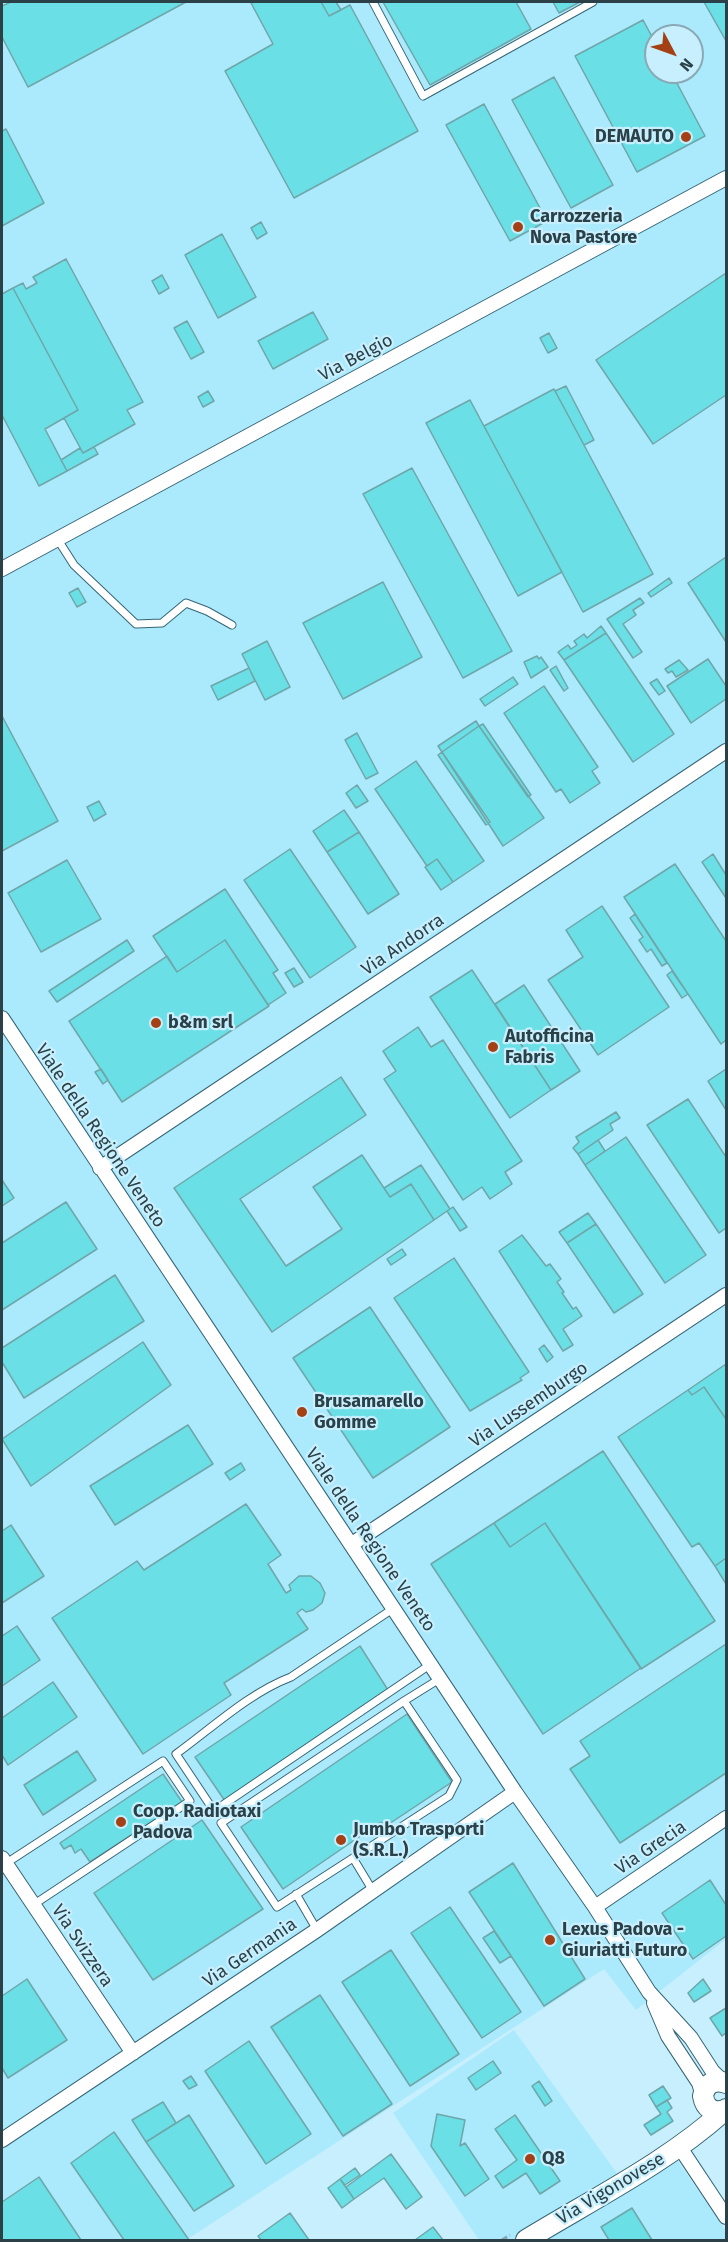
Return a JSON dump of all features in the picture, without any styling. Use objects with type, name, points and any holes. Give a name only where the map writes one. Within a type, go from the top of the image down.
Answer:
[{"type":"main road","points":[[686,2140],[707,2085],[712,2082],[725,2082]]},
{"type":"main road","name":"Via Vigonovese","points":[[703,2099],[711,2110],[726,2110]]},
{"type":"main road","name":"Via Vigonovese","points":[[526,2241],[686,2140],[726,2110]]},
{"type":"street","name":"Via Belgio","points":[[2,569],[726,178]]},
{"type":"street","name":"Via Andorra","points":[[100,1168],[726,751]]},
{"type":"street","name":"Viale della Regione Veneto","points":[[2,1018],[515,1792],[595,1907],[649,1992],[668,2036],[699,2084],[703,2099]]},
{"type":"street","name":"Via Lussemburgo","points":[[352,1544],[726,1295]]},
{"type":"street","name":"Via Germania","points":[[2,2140],[317,1930],[515,1792]]},
{"type":"street","name":"Via Grecia","points":[[595,1907],[726,1818]]},
{"type":"street","name":"Via Svizzera","points":[[3,1861],[133,2053]]},
{"type":"street","name":"Viale della Regione Veneto","points":[[649,1992],[691,2038],[725,2082]]},
{"type":"street","points":[[686,2140],[726,2217]]},
{"type":"lane","points":[[373,2],[423,96],[593,2]]},
{"type":"lane","points":[[58,540],[74,565],[136,624],[162,623],[186,603],[207,611],[231,625]]},
{"type":"lane","points":[[394,1608],[291,1677],[276,1682],[176,1754],[214,1811],[431,1664]]},
{"type":"lane","points":[[404,1701],[456,1780],[455,1787],[449,1796],[277,1907],[221,1823],[404,1701],[441,1678]]},
{"type":"lane","points":[[3,1861],[163,1761],[190,1801],[33,1905]]},
{"type":"lane","points":[[352,1858],[373,1891]]},
{"type":"lane","points":[[296,1894],[317,1930]]},
{"type":"shaded area","points":[[2,2],[726,2],[726,1939],[636,2010],[604,1969],[186,2240],[2,2240]]},
{"type":"shaded area","points":[[514,2030],[618,2175],[666,2144],[726,2231],[726,2240],[479,2240],[393,2113]]},
{"type":"building","points":[[11,2],[186,2],[28,87],[2,37],[2,6]]},
{"type":"building","points":[[321,2],[329,16],[350,5],[418,131],[294,198],[225,71],[273,44],[251,3]]},
{"type":"building","points":[[321,2],[336,2],[341,10],[329,16]]},
{"type":"building","points":[[383,2],[516,2],[531,29],[430,85]]},
{"type":"building","points":[[553,2],[580,2],[559,13]]},
{"type":"building","points":[[704,2],[726,2],[726,41]]},
{"type":"building","points":[[643,20],[645,24],[644,84],[677,84],[705,136],[637,172],[575,56]]},
{"type":"building","points":[[554,77],[613,185],[571,208],[512,100]]},
{"type":"building","points":[[484,104],[547,221],[510,241],[446,125]]},
{"type":"building","points":[[6,129],[44,203],[2,226],[2,131]]},
{"type":"building","points":[[261,222],[267,233],[257,239],[251,228]]},
{"type":"building","points":[[222,234],[256,297],[218,318],[185,255]]},
{"type":"building","points":[[66,259],[143,402],[127,410],[135,424],[83,453],[64,418],[78,410],[13,288],[23,283],[26,289],[37,283],[33,277]]},
{"type":"building","points":[[726,273],[726,395],[653,444],[596,360]]},
{"type":"building","points":[[162,275],[169,288],[159,294],[152,281]]},
{"type":"building","points":[[13,288],[78,410],[45,429],[67,471],[39,486],[2,415],[2,294]]},
{"type":"building","points":[[313,312],[328,339],[273,369],[258,341]]},
{"type":"building","points":[[187,321],[204,352],[191,359],[174,328]]},
{"type":"building","points":[[549,333],[557,348],[548,353],[540,338]]},
{"type":"building","points":[[566,386],[594,440],[584,445],[555,391]]},
{"type":"building","points":[[554,389],[653,574],[583,612],[484,426]]},
{"type":"building","points":[[208,391],[214,401],[203,407],[198,397]]},
{"type":"building","points":[[470,400],[562,572],[518,596],[426,423]]},
{"type":"building","points":[[94,447],[98,454],[67,471],[61,460],[80,448],[83,453]]},
{"type":"building","points":[[412,468],[512,651],[463,678],[363,494]]},
{"type":"building","points":[[726,557],[726,642],[688,583]]},
{"type":"building","points":[[669,578],[672,583],[651,597],[648,593]]},
{"type":"building","points":[[383,582],[422,657],[343,699],[303,623]]},
{"type":"building","points":[[78,588],[86,602],[77,607],[69,593]]},
{"type":"building","points":[[640,598],[644,603],[633,610],[636,615],[623,624],[642,652],[633,658],[607,619]]},
{"type":"building","points":[[601,626],[606,633],[564,660],[558,652],[568,645],[571,649],[577,645],[574,641],[584,634],[587,638]]},
{"type":"building","points":[[606,633],[674,734],[633,762],[564,660]]},
{"type":"building","points":[[267,641],[290,687],[265,700],[242,654]]},
{"type":"building","points":[[537,656],[539,659],[541,657],[548,667],[531,678],[524,662]]},
{"type":"building","points":[[708,659],[726,686],[726,699],[691,723],[667,686]]},
{"type":"building","points":[[679,660],[688,670],[676,677],[672,671],[668,673],[665,669]]},
{"type":"building","points":[[556,666],[568,688],[564,691],[550,670]]},
{"type":"building","points":[[249,668],[255,681],[218,700],[211,686]]},
{"type":"building","points":[[513,677],[518,684],[485,706],[480,699]]},
{"type":"building","points":[[657,679],[665,691],[659,695],[650,683]]},
{"type":"building","points":[[544,686],[598,767],[592,771],[600,783],[570,803],[561,789],[556,792],[504,713]]},
{"type":"building","points":[[2,716],[58,821],[2,851]]},
{"type":"building","points":[[476,721],[479,726],[442,752],[438,746]]},
{"type":"building","points":[[483,724],[531,795],[528,797],[479,726]]},
{"type":"building","points":[[479,726],[544,818],[503,846],[442,752]]},
{"type":"building","points":[[357,733],[378,773],[366,779],[345,740]]},
{"type":"building","points":[[442,752],[490,822],[486,825],[438,755]]},
{"type":"building","points":[[416,761],[484,861],[453,882],[437,859],[427,866],[375,789]]},
{"type":"building","points":[[357,785],[368,801],[356,808],[346,793]]},
{"type":"building","points":[[99,801],[106,814],[94,821],[87,807]]},
{"type":"building","points":[[344,810],[359,832],[327,852],[313,831]]},
{"type":"building","points":[[359,832],[399,894],[368,914],[327,852]]},
{"type":"building","points":[[290,849],[356,947],[310,978],[244,880]]},
{"type":"building","points":[[713,854],[726,875],[726,898],[702,862]]},
{"type":"building","points":[[437,859],[453,882],[441,890],[425,867]]},
{"type":"building","points":[[67,860],[101,919],[41,952],[8,893]]},
{"type":"building","points":[[675,864],[726,941],[726,1040],[721,1044],[624,897]]},
{"type":"building","points":[[225,889],[278,970],[273,973],[286,993],[268,1005],[225,940],[177,972],[153,936]]},
{"type":"building","points":[[602,906],[669,1007],[598,1055],[548,980],[583,957],[566,930]]},
{"type":"building","points":[[635,914],[667,963],[662,966],[651,949],[647,952],[639,940],[643,937],[630,918]]},
{"type":"building","points":[[127,940],[134,951],[57,1002],[49,991]]},
{"type":"building","name":"b&m srl","points":[[225,940],[269,1006],[122,1102],[69,1021],[167,956],[177,972]]},
{"type":"building","points":[[294,968],[303,982],[294,987],[285,973]]},
{"type":"building","name":"Autofficina Fabris","points":[[472,970],[551,1090],[510,1118],[430,997]]},
{"type":"building","points":[[672,971],[688,994],[682,998],[667,975]]},
{"type":"building","points":[[524,985],[580,1071],[551,1090],[495,1004]]},
{"type":"building","points":[[418,1027],[431,1047],[443,1040],[522,1161],[505,1172],[512,1184],[490,1199],[482,1187],[463,1200],[384,1079],[396,1071],[383,1051]]},
{"type":"building","points":[[101,1069],[108,1080],[103,1084],[95,1072]]},
{"type":"building","points":[[726,1069],[726,1110],[708,1081]]},
{"type":"building","points":[[341,1077],[366,1115],[240,1199],[286,1266],[342,1229],[313,1187],[362,1155],[390,1197],[411,1184],[434,1220],[272,1332],[174,1188]]},
{"type":"building","points":[[688,1099],[726,1157],[726,1228],[719,1233],[647,1125]]},
{"type":"building","points":[[616,1112],[620,1118],[610,1124],[613,1130],[578,1154],[573,1148],[579,1142],[576,1137]]},
{"type":"building","points":[[626,1137],[706,1255],[665,1283],[585,1165]]},
{"type":"building","points":[[598,1140],[605,1151],[585,1165],[578,1154]]},
{"type":"building","points":[[421,1165],[450,1209],[434,1220],[411,1184],[390,1197],[384,1188]]},
{"type":"building","points":[[2,1180],[14,1198],[2,1206]]},
{"type":"building","points":[[66,1202],[97,1249],[2,1310],[2,1243]]},
{"type":"building","points":[[453,1207],[467,1227],[460,1231],[447,1211]]},
{"type":"building","points":[[588,1213],[596,1224],[567,1243],[559,1232]]},
{"type":"building","points":[[596,1224],[643,1294],[614,1313],[567,1243]]},
{"type":"building","points":[[522,1235],[546,1266],[550,1264],[561,1279],[557,1282],[564,1292],[562,1293],[573,1309],[576,1307],[582,1316],[563,1329],[573,1345],[563,1351],[499,1251]]},
{"type":"building","points":[[402,1249],[406,1255],[391,1265],[387,1259]]},
{"type":"building","points":[[454,1258],[529,1372],[520,1378],[522,1380],[470,1411],[394,1298]]},
{"type":"building","points":[[115,1275],[144,1321],[24,1398],[2,1362],[2,1348]]},
{"type":"building","points":[[370,1307],[450,1427],[373,1478],[293,1358]]},
{"type":"building","points":[[143,1342],[171,1385],[31,1486],[2,1439]]},
{"type":"building","points":[[544,1345],[553,1357],[547,1362],[539,1349]]},
{"type":"building","points":[[726,1364],[726,1419],[704,1387],[692,1395],[688,1390]]},
{"type":"building","points":[[704,1387],[726,1419],[726,1558],[715,1566],[699,1543],[692,1547],[618,1437],[688,1390],[692,1395]]},
{"type":"building","points":[[188,1425],[213,1464],[115,1525],[90,1486]]},
{"type":"building","points":[[603,1451],[715,1621],[641,1669],[545,1523],[510,1547],[494,1523]]},
{"type":"building","points":[[241,1463],[245,1470],[230,1480],[225,1473]]},
{"type":"building","points":[[246,1504],[281,1555],[268,1564],[286,1593],[291,1590],[289,1585],[299,1576],[311,1576],[320,1583],[325,1593],[322,1603],[313,1610],[306,1612],[302,1609],[297,1613],[308,1629],[224,1683],[231,1695],[143,1754],[52,1618],[137,1561],[144,1570]]},
{"type":"building","points":[[494,1523],[510,1547],[545,1523],[641,1668],[543,1734],[431,1564]]},
{"type":"building","points":[[11,1525],[44,1576],[2,1603],[2,1531]]},
{"type":"building","points":[[726,1558],[726,1584],[715,1566]]},
{"type":"building","points":[[17,1626],[40,1660],[2,1686],[2,1636]]},
{"type":"building","points":[[726,1644],[726,1773],[620,1843],[570,1769],[590,1756],[580,1741]]},
{"type":"building","points":[[360,1646],[388,1690],[225,1801],[195,1757]]},
{"type":"building","points":[[53,1682],[77,1717],[8,1765],[2,1755],[2,1718]]},
{"type":"building","points":[[407,1714],[452,1782],[386,1826],[381,1822],[283,1889],[241,1827]]},
{"type":"building","points":[[77,1751],[96,1780],[43,1815],[24,1785]]},
{"type":"building","name":"Coop. Radiotaxi Padova","points":[[163,1774],[182,1802],[90,1862],[81,1849],[75,1853],[71,1845],[64,1849],[60,1843]]},
{"type":"building","points":[[202,1820],[263,1909],[153,1980],[94,1893]]},
{"type":"building","points":[[513,1863],[585,1979],[544,2006],[469,1892]]},
{"type":"building","points":[[710,1880],[726,1905],[726,1936],[693,1959],[662,1913]]},
{"type":"building","points":[[450,1907],[521,2012],[482,2038],[411,1933]]},
{"type":"building","points":[[494,1931],[511,1956],[500,1963],[483,1938]]},
{"type":"building","points":[[391,1950],[459,2054],[410,2086],[342,1982]]},
{"type":"building","points":[[27,1979],[67,2040],[8,2078],[2,2068],[2,1996]]},
{"type":"building","points":[[703,1979],[711,1991],[694,2002],[688,1993]]},
{"type":"building","points":[[320,1995],[392,2104],[343,2136],[271,2027]]},
{"type":"building","points":[[726,2008],[726,2033],[722,2036],[710,2018]]},
{"type":"building","points":[[249,2041],[311,2134],[266,2164],[205,2071]]},
{"type":"building","points":[[493,2061],[501,2073],[476,2090],[468,2078]]},
{"type":"building","points":[[191,2076],[197,2085],[189,2089],[183,2081]]},
{"type":"building","points":[[539,2081],[552,2101],[545,2106],[532,2086]]},
{"type":"building","points":[[663,2086],[671,2098],[656,2107],[649,2095]]},
{"type":"building","points":[[667,2100],[672,2108],[667,2112],[673,2121],[651,2135],[644,2125],[661,2114],[656,2107]]},
{"type":"building","points":[[163,2102],[176,2123],[146,2142],[132,2120]]},
{"type":"building","points":[[437,2114],[465,2120],[460,2146],[465,2143],[489,2179],[465,2196],[431,2146]]},
{"type":"building","points":[[189,2115],[234,2186],[194,2211],[146,2142]]},
{"type":"building","points":[[515,2115],[560,2181],[540,2194],[526,2173],[503,2188],[495,2176],[517,2160],[495,2129]]},
{"type":"building","points":[[114,2132],[189,2240],[124,2240],[71,2163]]},
{"type":"building","points":[[391,2154],[422,2197],[406,2209],[384,2178],[354,2199],[346,2187]]},
{"type":"building","points":[[355,2168],[360,2175],[345,2185],[340,2179]]},
{"type":"building","points":[[39,2177],[81,2240],[2,2240],[2,2202]]},
{"type":"building","points":[[340,2179],[354,2199],[342,2208],[328,2188]]},
{"type":"building","points":[[632,2208],[652,2240],[609,2240],[601,2227]]},
{"type":"building","points":[[290,2213],[309,2240],[261,2240],[258,2236]]},
{"type":"building","points":[[433,2227],[443,2240],[415,2240]]},
{"type":"place","name":"DEMAUTO","points":[[686,137]]},
{"type":"place","name":"Carrozzeria Nova Pastore","points":[[518,227]]},
{"type":"place","name":"b&m srl","points":[[156,1023]]},
{"type":"place","name":"Autofficina Fabris","points":[[493,1047]]},
{"type":"place","name":"Brusamarello Gomme","points":[[302,1412]]},
{"type":"place","name":"Coop. Radiotaxi Padova","points":[[121,1822]]},
{"type":"place","name":"Jumbo Trasporti (S.R.L.)","points":[[341,1840]]},
{"type":"place","name":"Lexus Padova - Giuriatti Futuro","points":[[550,1940]]},
{"type":"place","name":"Q8","points":[[530,2159]]}]
